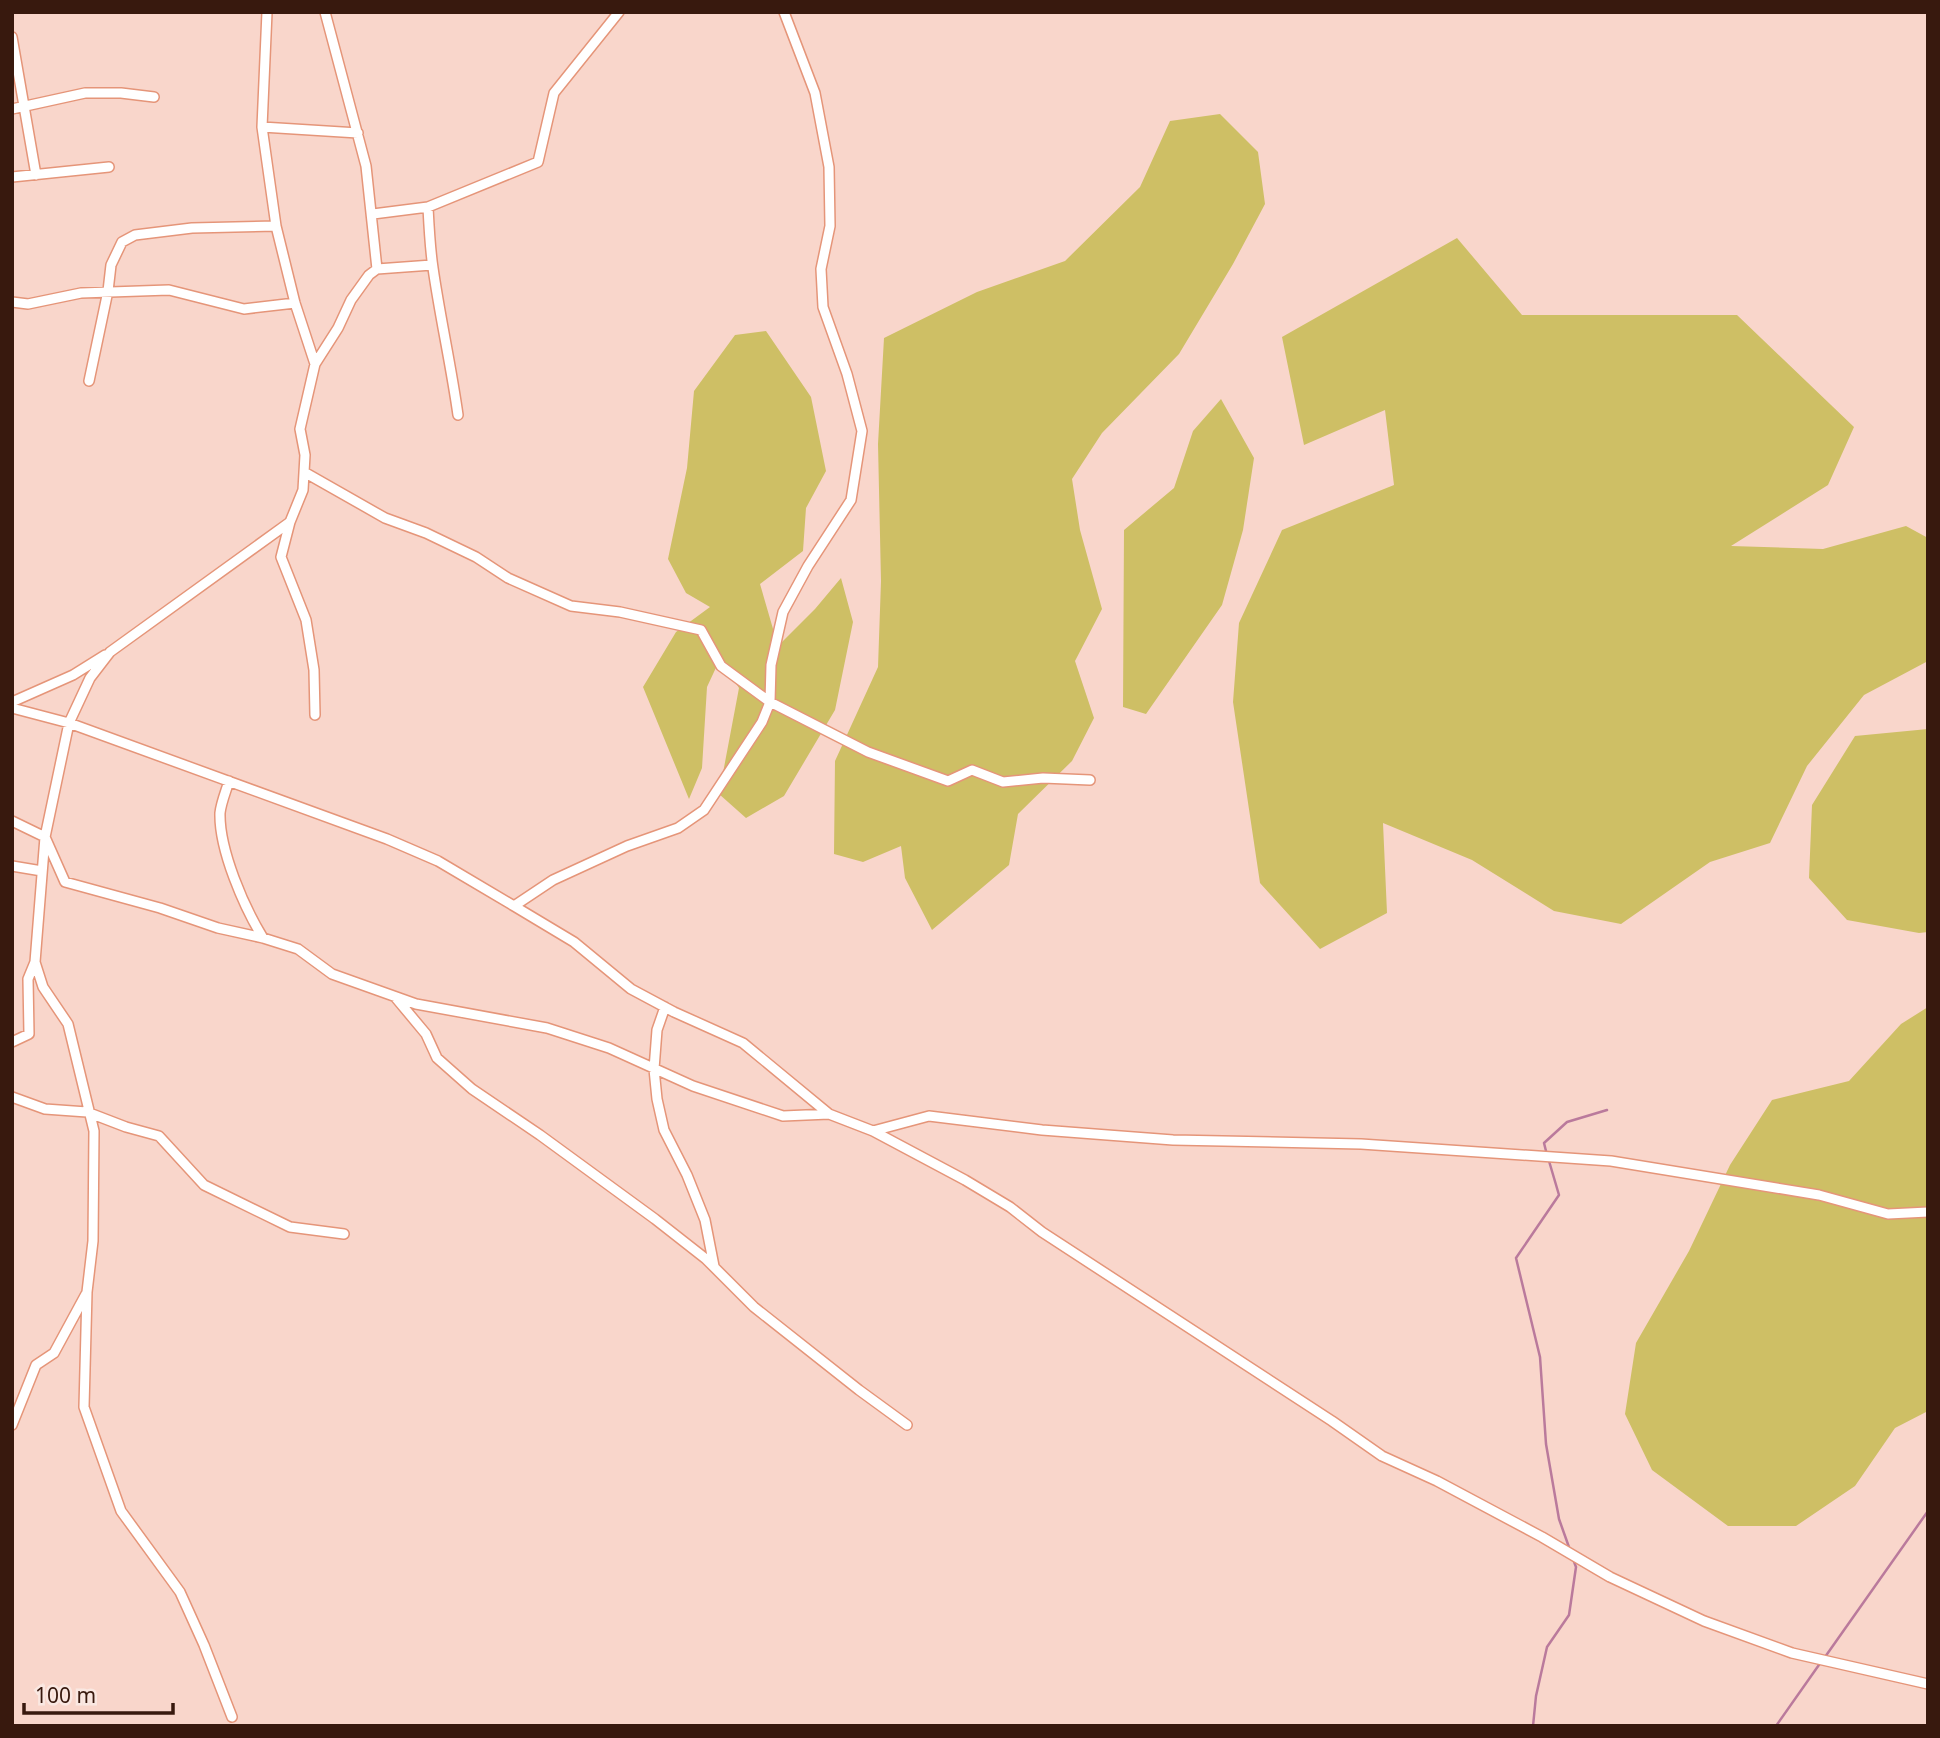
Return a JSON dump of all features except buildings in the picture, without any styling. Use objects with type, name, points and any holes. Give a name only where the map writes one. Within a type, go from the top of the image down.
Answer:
[{"type":"street","points":[[267,12],[262,127],[276,226],[295,303],[314,364]]},
{"type":"street","points":[[325,12],[366,166],[377,269]]},
{"type":"street","points":[[373,214],[428,207],[538,162],[554,93],[619,12]]},
{"type":"street","points":[[514,906],[553,880],[627,846],[678,828],[704,810],[762,722],[770,702],[771,664],[783,612],[807,566],[851,500],[862,431],[847,374],[823,307],[821,269],[830,226],[829,167],[815,93],[784,12]]},
{"type":"street","points":[[12,37],[36,175]]},
{"type":"street","points":[[12,109],[85,93],[154,97]]},
{"type":"street","points":[[262,127],[358,133]]},
{"type":"street","points":[[12,177],[108,167]]},
{"type":"street","points":[[428,207],[432,265],[442,326],[450,354],[458,415]]},
{"type":"street","points":[[89,381],[111,265],[122,242],[135,235],[192,228],[276,226]]},
{"type":"street","points":[[315,715],[314,670],[306,620],[281,557],[290,522],[303,490],[305,454],[300,429],[314,364],[338,328],[351,300],[369,275],[377,269],[432,265]]},
{"type":"street","points":[[12,302],[27,304],[81,293],[169,290],[244,309],[295,303]]},
{"type":"street","points":[[304,472],[385,518],[426,533],[476,557],[508,578],[571,606],[620,611],[701,630],[721,666],[770,702],[868,752],[948,781],[972,770],[1003,782],[1043,778],[1090,780]]},
{"type":"street","points":[[12,702],[73,675],[110,652],[290,522]]},
{"type":"street","points":[[12,1042],[29,1034],[28,979],[35,962],[45,837],[69,723],[90,678],[110,652]]},
{"type":"street","points":[[12,708],[69,723],[425,855],[574,942],[631,989],[743,1043],[829,1114],[873,1131],[1010,1207],[1042,1232],[1382,1456],[1447,1486],[1610,1577],[1704,1621],[1792,1654],[1928,1684]]},
{"type":"street","points":[[229,781],[220,813],[232,874],[263,938]]},
{"type":"street","points":[[12,821],[45,837],[65,882],[298,949],[332,974],[416,1004],[547,1028],[609,1048],[693,1086],[783,1116],[829,1114]]},
{"type":"street","points":[[12,866],[42,871]]},
{"type":"street","points":[[35,962],[43,987],[68,1024],[94,1131],[93,1241],[87,1292],[88,1336],[84,1407],[121,1511],[180,1592],[232,1717]]},
{"type":"street","points":[[394,995],[426,1034],[438,1058],[472,1089],[541,1135],[655,1219],[715,1268],[754,1307],[906,1425]]},
{"type":"street","points":[[665,1007],[657,1030],[654,1069],[657,1099],[664,1130],[687,1175],[705,1220],[715,1268]]},
{"type":"street","points":[[12,1097],[45,1109],[88,1112],[159,1136],[204,1185],[290,1227],[344,1234]]},
{"type":"street","points":[[873,1131],[929,1116],[1042,1130],[1173,1140],[1361,1144],[1611,1161],[1819,1195],[1888,1214],[1928,1212]]},
{"type":"street","points":[[12,1425],[36,1365],[54,1353],[87,1292]]},
{"type":"shaded area","points":[[1220,114],[1258,152],[1265,204],[1179,354],[1102,433],[1072,479],[1080,530],[1102,609],[1075,661],[1094,718],[1072,761],[1018,814],[1009,865],[932,930],[905,878],[901,846],[863,862],[834,854],[835,761],[878,667],[881,581],[878,444],[884,338],[977,292],[1065,261],[1140,187],[1170,121]]},
{"type":"shaded area","points":[[1457,238],[1522,315],[1737,315],[1854,427],[1828,485],[1731,546],[1823,549],[1906,526],[1928,538],[1928,661],[1864,695],[1807,766],[1770,843],[1710,862],[1621,924],[1554,911],[1472,860],[1383,823],[1387,913],[1320,949],[1260,883],[1233,702],[1239,623],[1282,530],[1394,485],[1385,410],[1304,445],[1282,337]]},
{"type":"shaded area","points":[[766,331],[811,397],[826,471],[806,508],[803,551],[760,584],[778,646],[841,578],[853,622],[835,710],[784,796],[746,818],[719,794],[739,688],[720,659],[707,687],[702,768],[689,799],[643,687],[676,632],[710,607],[686,593],[668,559],[687,468],[694,391],[735,335]]},
{"type":"shaded area","points":[[1221,399],[1254,458],[1243,530],[1222,605],[1146,714],[1123,707],[1124,530],[1174,488],[1193,431]]},
{"type":"shaded area","points":[[1928,729],[1928,932],[1919,933],[1847,920],[1809,878],[1812,805],[1855,736]]},
{"type":"shaded area","points":[[1928,1007],[1928,1411],[1895,1428],[1855,1486],[1796,1526],[1728,1526],[1652,1470],[1625,1414],[1636,1343],[1689,1251],[1730,1165],[1772,1100],[1849,1081],[1901,1024]]},
{"type":"waterway","points":[[1547,1155],[1544,1143],[1567,1122],[1607,1110]]},
{"type":"waterway","points":[[1549,1161],[1559,1195],[1516,1258],[1540,1357],[1546,1444],[1559,1519],[1570,1550]]},
{"type":"waterway","points":[[1825,1657],[1928,1511]]},
{"type":"waterway","points":[[1533,1726],[1536,1696],[1547,1647],[1569,1615],[1576,1567],[1573,1559]]},
{"type":"waterway","points":[[1776,1726],[1821,1662]]}]
